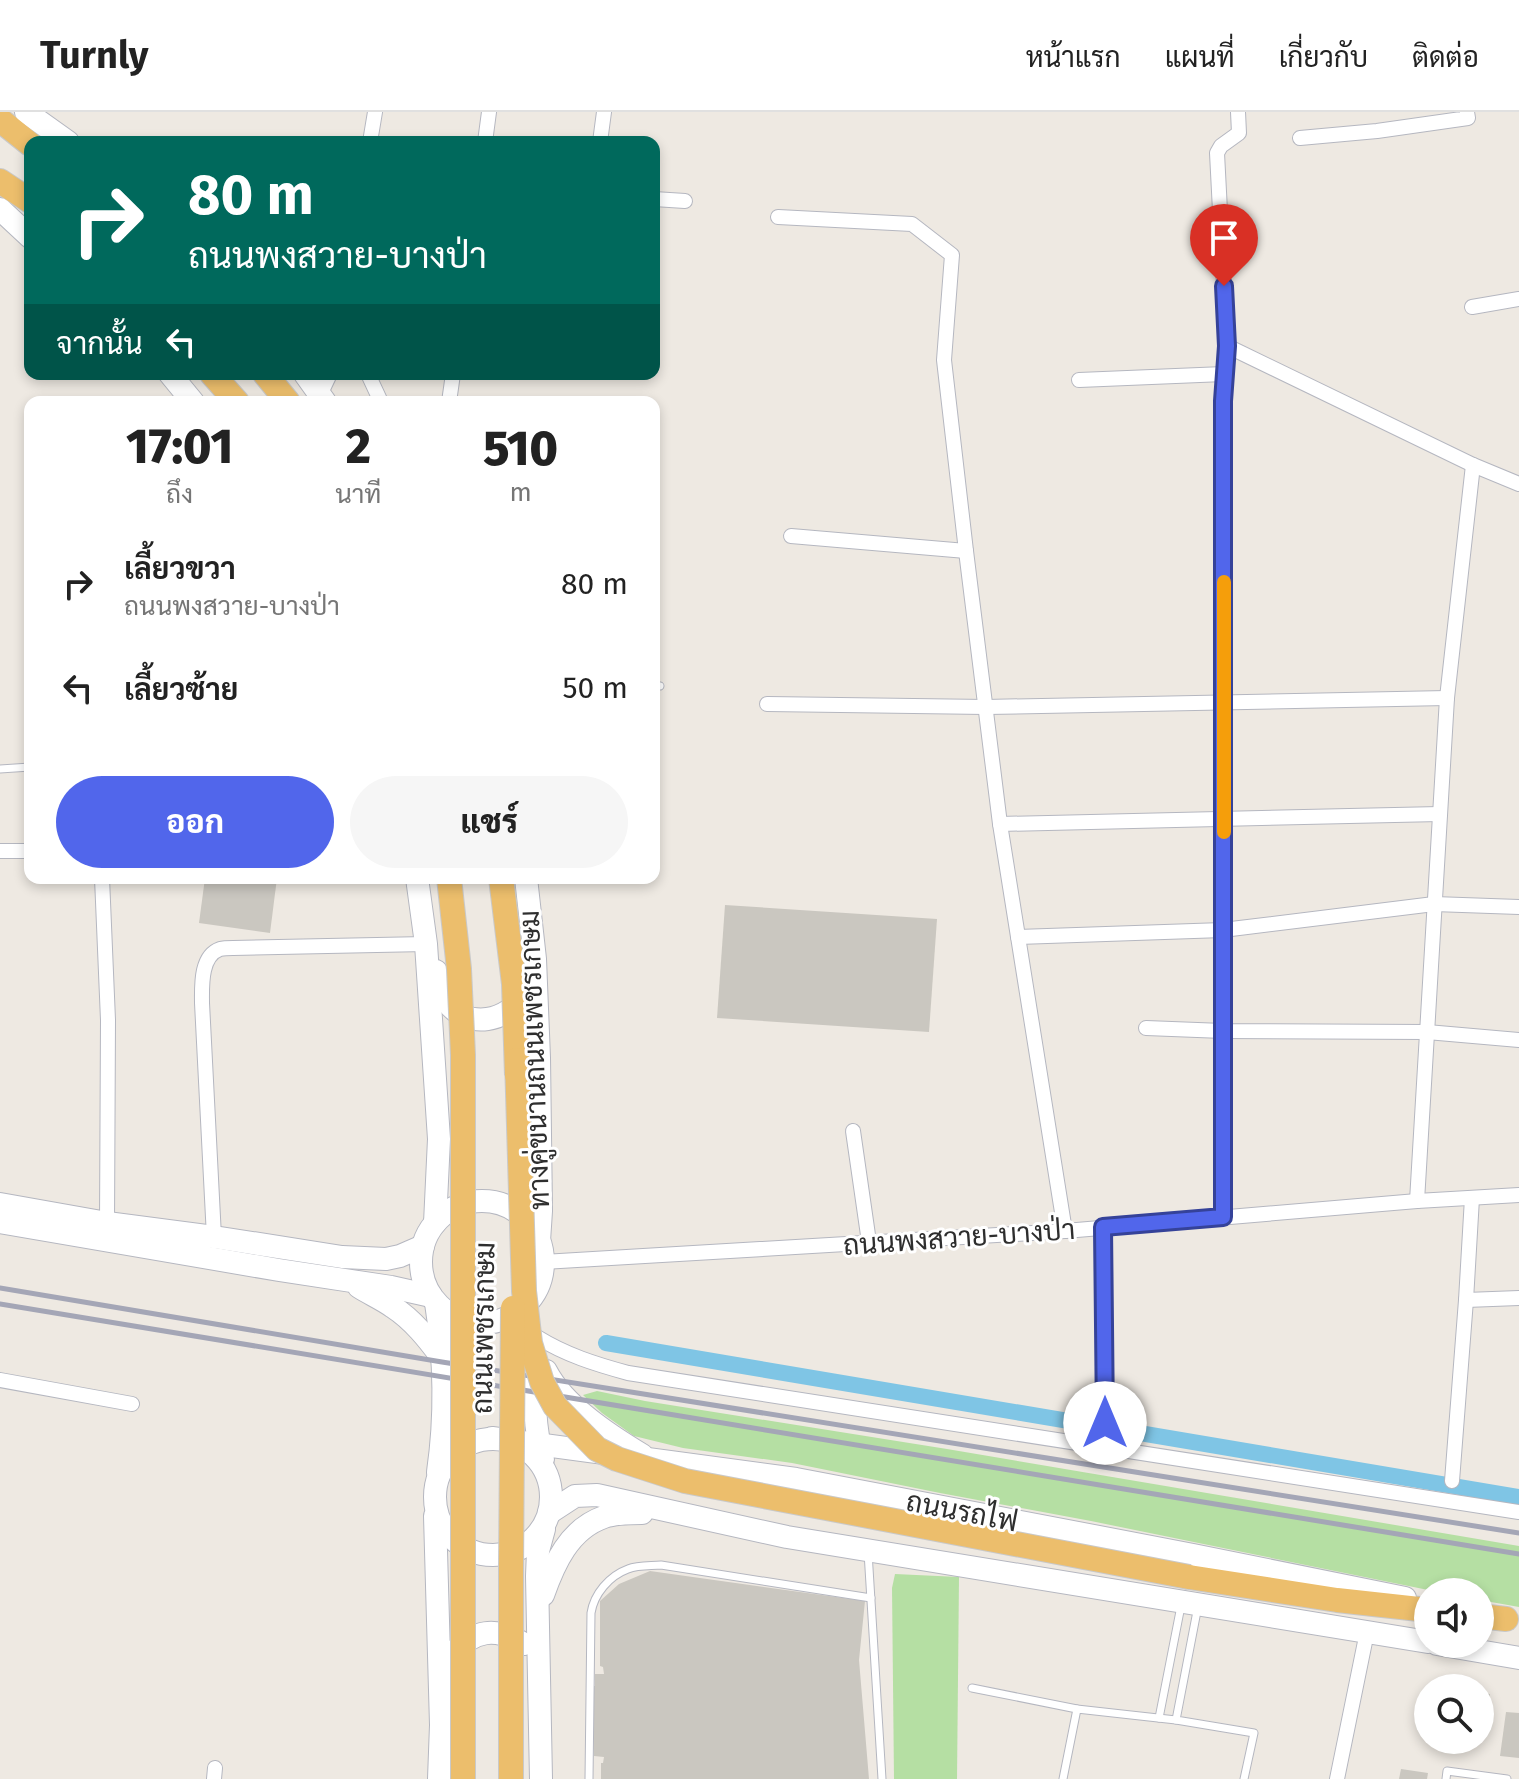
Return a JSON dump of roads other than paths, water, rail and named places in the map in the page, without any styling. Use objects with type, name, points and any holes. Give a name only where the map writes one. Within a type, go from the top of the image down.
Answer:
[{"type":"highway","points":[[0,120],[24,139]]},
{"type":"highway","points":[[0,138],[24,154]]},
{"type":"highway","points":[[0,181],[24,197]]},
{"type":"highway","points":[[217,380],[232,396]]},
{"type":"highway","name":"ถนนเพชรเกษม","points":[[450,884],[459,969],[463,1055],[463,1779]]},
{"type":"highway","name":"ถนนเพชรเกษม","points":[[502,884],[514,984],[517,1060],[511,1779]]},
{"type":"highway","points":[[517,1060],[524,1291],[530,1343],[542,1382],[555,1406],[597,1449],[617,1459],[685,1481],[1189,1577],[1414,1608]]},
{"type":"main road","points":[[26,112],[60,136]]},
{"type":"main road","points":[[0,209],[24,231]]},
{"type":"main road","points":[[175,380],[188,396]]},
{"type":"main road","points":[[419,888],[441,991],[458,1013],[484,1020],[512,1010],[522,998],[528,983],[526,884]]},
{"type":"main road","name":"ทางคู่ขนานถนนเพชรเกษม","points":[[527,884],[535,959],[539,1058],[540,1262]]},
{"type":"main road","points":[[419,888],[426,944],[439,1139],[435,1223]]},
{"type":"main road","points":[[471,1202],[493,1202],[512,1209],[529,1223],[540,1262],[531,1297],[519,1311],[485,1323],[467,1322],[450,1315],[434,1300],[424,1281],[421,1264],[423,1246],[435,1223],[451,1209],[471,1202]]},
{"type":"main road","points":[[0,1204],[107,1223],[369,1259],[400,1256],[423,1246]]},
{"type":"main road","points":[[0,1222],[391,1287],[434,1300]]},
{"type":"main road","name":"ถนนเพชรเกษม","points":[[540,1262],[534,1392],[539,1445],[549,1480]]},
{"type":"main road","points":[[348,1281],[407,1317],[442,1358]]},
{"type":"main road","name":"ถนนเพชรเกษม","points":[[434,1300],[441,1329],[444,1376],[442,1439],[436,1490],[441,1725],[439,1779]]},
{"type":"main road","points":[[536,1344],[550,1379],[564,1396],[618,1440],[651,1460]]},
{"type":"main road","points":[[541,1779],[538,1551],[547,1518],[552,1496],[549,1480],[541,1463],[528,1450],[511,1441],[492,1438],[474,1441],[458,1450],[445,1464],[436,1490],[438,1519],[448,1535],[463,1548],[481,1555],[500,1556],[518,1550],[534,1539],[547,1518]]},
{"type":"main road","name":"ถนนรถไฟ","points":[[492,1438],[796,1479],[1414,1600]]},
{"type":"main road","points":[[787,1537],[767,1521],[764,1503],[779,1482],[796,1479]]},
{"type":"main road","name":"ถนนรถไฟ","points":[[547,1518],[575,1496],[597,1495],[787,1537],[1414,1640]]},
{"type":"main road","points":[[538,1609],[551,1571],[561,1553],[586,1527],[615,1514],[679,1513]]},
{"type":"main road","points":[[441,1725],[444,1669],[451,1654],[463,1642],[478,1634],[495,1632],[523,1643],[531,1658],[540,1714]]},
{"type":"main road","points":[[1494,1654],[1519,1658]]},
{"type":"street","points":[[371,136],[375,112]]},
{"type":"street","points":[[486,136],[489,112]]},
{"type":"street","points":[[601,136],[604,112]]},
{"type":"street","points":[[1223,1217],[1224,374],[1227,346],[1217,153],[1221,146],[1239,133],[1238,112]]},
{"type":"street","points":[[1300,138],[1468,118],[1467,112]]},
{"type":"street","points":[[660,199],[685,201]]},
{"type":"street","points":[[778,217],[912,224],[952,255],[944,360],[966,551],[1000,824],[1065,1231]]},
{"type":"street","points":[[1472,307],[1519,299]]},
{"type":"street","points":[[1227,346],[1473,465],[1519,484]]},
{"type":"street","points":[[1079,380],[1224,374]]},
{"type":"street","points":[[1417,1201],[1447,698],[1473,465]]},
{"type":"street","points":[[791,536],[966,551]]},
{"type":"street","points":[[767,704],[986,707],[1447,698]]},
{"type":"street","points":[[1000,824],[1440,814]]},
{"type":"street","points":[[0,851],[24,851]]},
{"type":"street","points":[[102,884],[108,1020],[107,1223]]},
{"type":"street","points":[[1018,937],[1223,930],[1434,904],[1519,907]]},
{"type":"street","points":[[214,1237],[202,1003],[205,967],[209,958],[219,950],[233,948],[426,944]]},
{"type":"street","points":[[1146,1028],[1427,1032],[1519,1040]]},
{"type":"street","points":[[853,1131],[869,1242]]},
{"type":"street","name":"ถนนพงสวาย-บางป่า","points":[[540,1262],[1065,1231],[1519,1195]]},
{"type":"street","points":[[1452,1481],[1472,1198]]},
{"type":"street","points":[[1103,1227],[1105,1423]]},
{"type":"street","points":[[1466,1300],[1519,1298]]},
{"type":"street","points":[[536,1344],[628,1373],[1519,1512]]},
{"type":"street","points":[[0,1380],[132,1404]]},
{"type":"street","points":[[1337,1779],[1367,1632]]},
{"type":"lane","points":[[0,769],[24,767]]},
{"type":"lane","points":[[867,1550],[882,1779]]},
{"type":"lane","points":[[589,1779],[591,1613],[593,1602],[615,1576],[629,1568],[661,1565],[871,1598]]},
{"type":"lane","points":[[1159,1718],[1190,1602]]},
{"type":"lane","points":[[1176,1720],[1190,1602]]},
{"type":"lane","points":[[972,1688],[1077,1709],[1176,1720],[1254,1733],[1244,1779]]},
{"type":"lane","points":[[1063,1779],[1077,1709]]},
{"type":"lane","points":[[1446,1779],[1447,1771],[1507,1779]]},
{"type":"waterway","points":[[606,1343],[1519,1497]]},
{"type":"railway","points":[[0,1288],[442,1362],[1519,1533]]},
{"type":"railway","points":[[0,1304],[1519,1554]]}]
